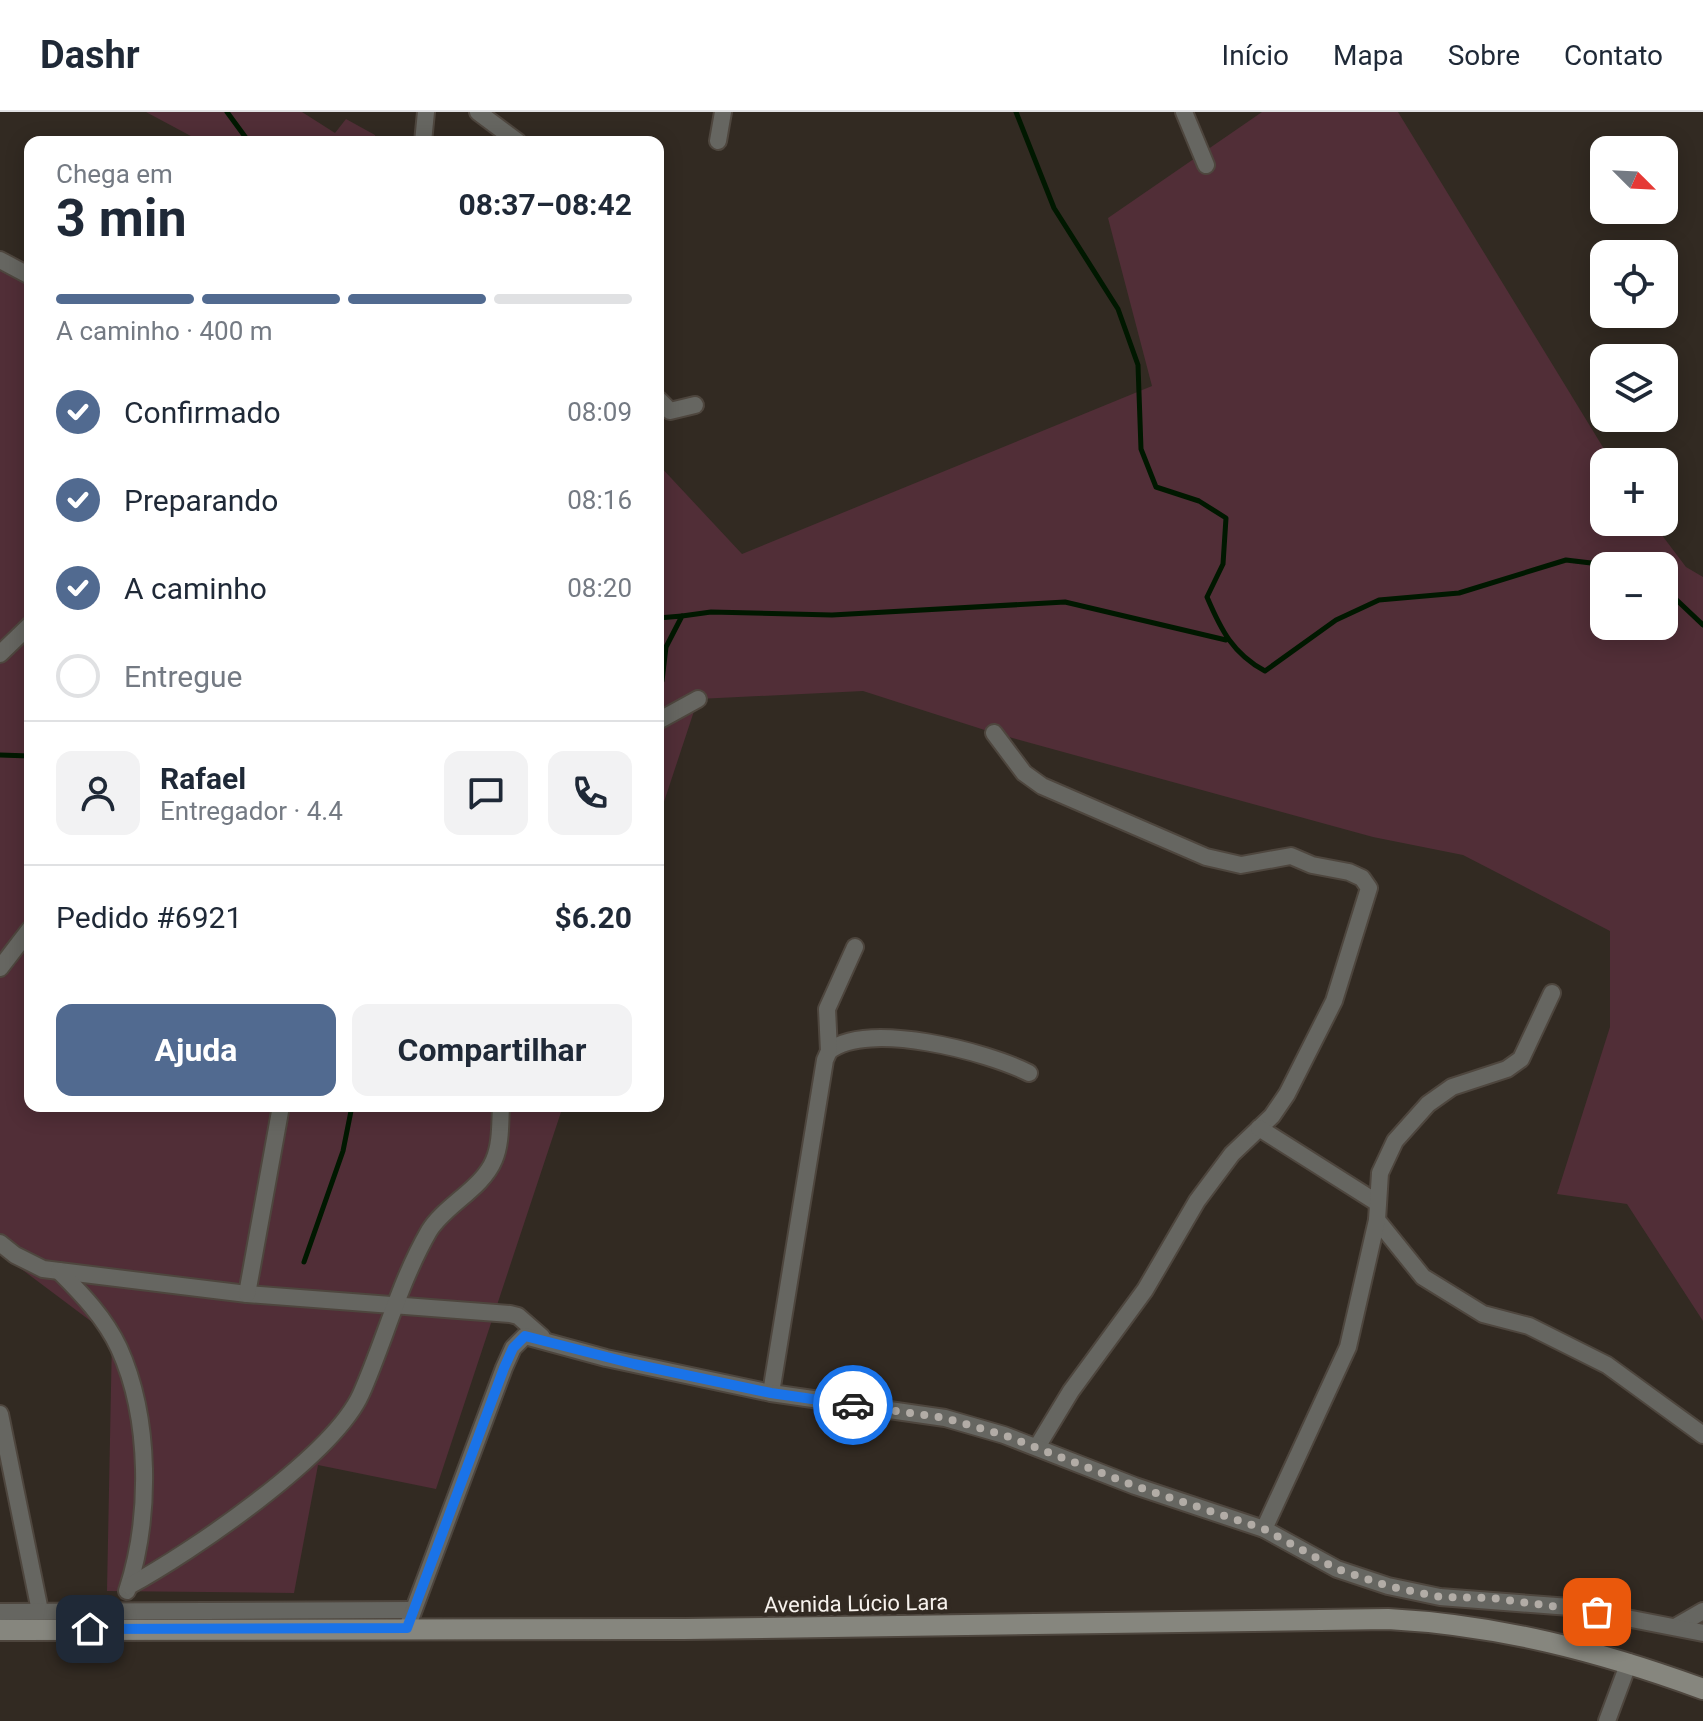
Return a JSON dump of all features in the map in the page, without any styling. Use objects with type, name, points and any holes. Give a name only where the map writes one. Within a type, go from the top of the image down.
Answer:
[{"type":"main road","name":"Avenida Lúcio Lara","points":[[0,1630],[410,1619],[685,1629],[1388,1619],[1463,1625],[1529,1635],[1629,1662],[1703,1689]]},
{"type":"street","points":[[424,136],[426,112]]},
{"type":"street","points":[[478,112],[510,136]]},
{"type":"street","points":[[718,141],[723,112]]},
{"type":"street","points":[[1184,112],[1206,165]]},
{"type":"street","points":[[0,260],[24,273]]},
{"type":"street","points":[[664,405],[670,411],[695,405]]},
{"type":"street","points":[[0,654],[24,631]]},
{"type":"street","points":[[664,718],[698,699]]},
{"type":"street","points":[[994,733],[1024,773],[1042,786],[1206,857],[1241,865],[1291,856],[1312,865],[1349,872],[1362,878],[1369,888],[1334,1001],[1287,1094],[1232,1154],[1197,1201],[1145,1290],[1071,1391],[1037,1447]]},
{"type":"street","points":[[0,968],[24,937]]},
{"type":"street","points":[[771,1393],[825,1060],[829,1051],[827,1009],[855,947]]},
{"type":"street","points":[[1264,1529],[1348,1347],[1377,1220],[1380,1173],[1395,1141],[1428,1104],[1452,1087],[1507,1069],[1521,1059],[1552,993]]},
{"type":"street","points":[[829,1051],[836,1046],[866,1040],[902,1040],[976,1051],[1029,1073]]},
{"type":"street","points":[[247,1294],[280,1112]]},
{"type":"street","points":[[129,1586],[172,1563],[280,1482],[346,1419],[360,1395],[392,1308],[430,1229],[493,1163],[499,1147],[501,1112]]},
{"type":"street","points":[[1259,1128],[1376,1202]]},
{"type":"street","points":[[1377,1220],[1423,1277],[1483,1314],[1529,1326],[1607,1365],[1703,1435]]},
{"type":"street","points":[[0,1243],[15,1255],[43,1269],[392,1308],[510,1314],[518,1316],[544,1338]]},
{"type":"street","points":[[59,1271],[94,1307],[119,1349],[136,1404],[143,1466],[137,1562],[122,1609]]},
{"type":"street","points":[[0,1612],[122,1609],[410,1619],[513,1348],[525,1336],[544,1338],[606,1358],[771,1393],[945,1418],[1037,1447],[1164,1497],[1264,1529],[1337,1569],[1388,1586],[1440,1597],[1570,1607],[1703,1633]]},
{"type":"street","points":[[0,1414],[40,1611]]},
{"type":"street","points":[[1677,1626],[1703,1611]]},
{"type":"street","points":[[1607,1721],[1629,1662]]},
{"type":"shaded area","points":[[146,112],[302,112],[335,133],[346,119],[375,136],[191,136]]},
{"type":"shaded area","points":[[1262,112],[1398,112],[1590,426],[1590,432],[1594,432],[1603,448],[1590,448],[1590,536],[1663,536],[1675,552],[1590,552],[1590,640],[1678,640],[1678,556],[1686,567],[1703,577],[1703,1321],[1627,1204],[1557,1194],[1610,1027],[1610,931],[1463,855],[1373,837],[994,733],[863,691],[698,699],[664,802],[664,470],[742,554],[1152,386],[1108,218]]},
{"type":"shaded area","points":[[0,252],[24,263],[24,1112],[561,1112],[436,1489],[318,1465],[294,1593],[107,1591],[112,1337],[0,1253]]},
{"type":"waterway","points":[[227,112],[245,136]]},
{"type":"waterway","points":[[1016,112],[1054,208],[1118,309],[1138,365],[1141,449],[1156,487],[1199,501],[1226,518],[1223,564],[1207,597],[1229,640],[1244,657],[1265,671],[1336,620],[1379,600],[1459,593],[1566,560],[1590,563]]},
{"type":"waterway","points":[[1678,601],[1703,625]]},
{"type":"waterway","points":[[664,664],[666,647],[682,616],[711,612],[832,615],[1065,602],[1226,640]]},
{"type":"waterway","points":[[664,618],[682,616]]},
{"type":"waterway","points":[[0,755],[24,756]]},
{"type":"waterway","points":[[304,1262],[343,1151],[351,1112]]},
{"type":"way so far","points":[[853,1405],[945,1418],[1004,1435],[1237,1523],[1264,1529],[1337,1569],[1388,1586],[1440,1597],[1491,1598],[1597,1612]]},
{"type":"route","points":[[90,1629],[407,1628],[504,1368],[513,1348],[525,1336],[544,1338],[578,1351],[634,1364],[771,1393],[853,1405]]}]
